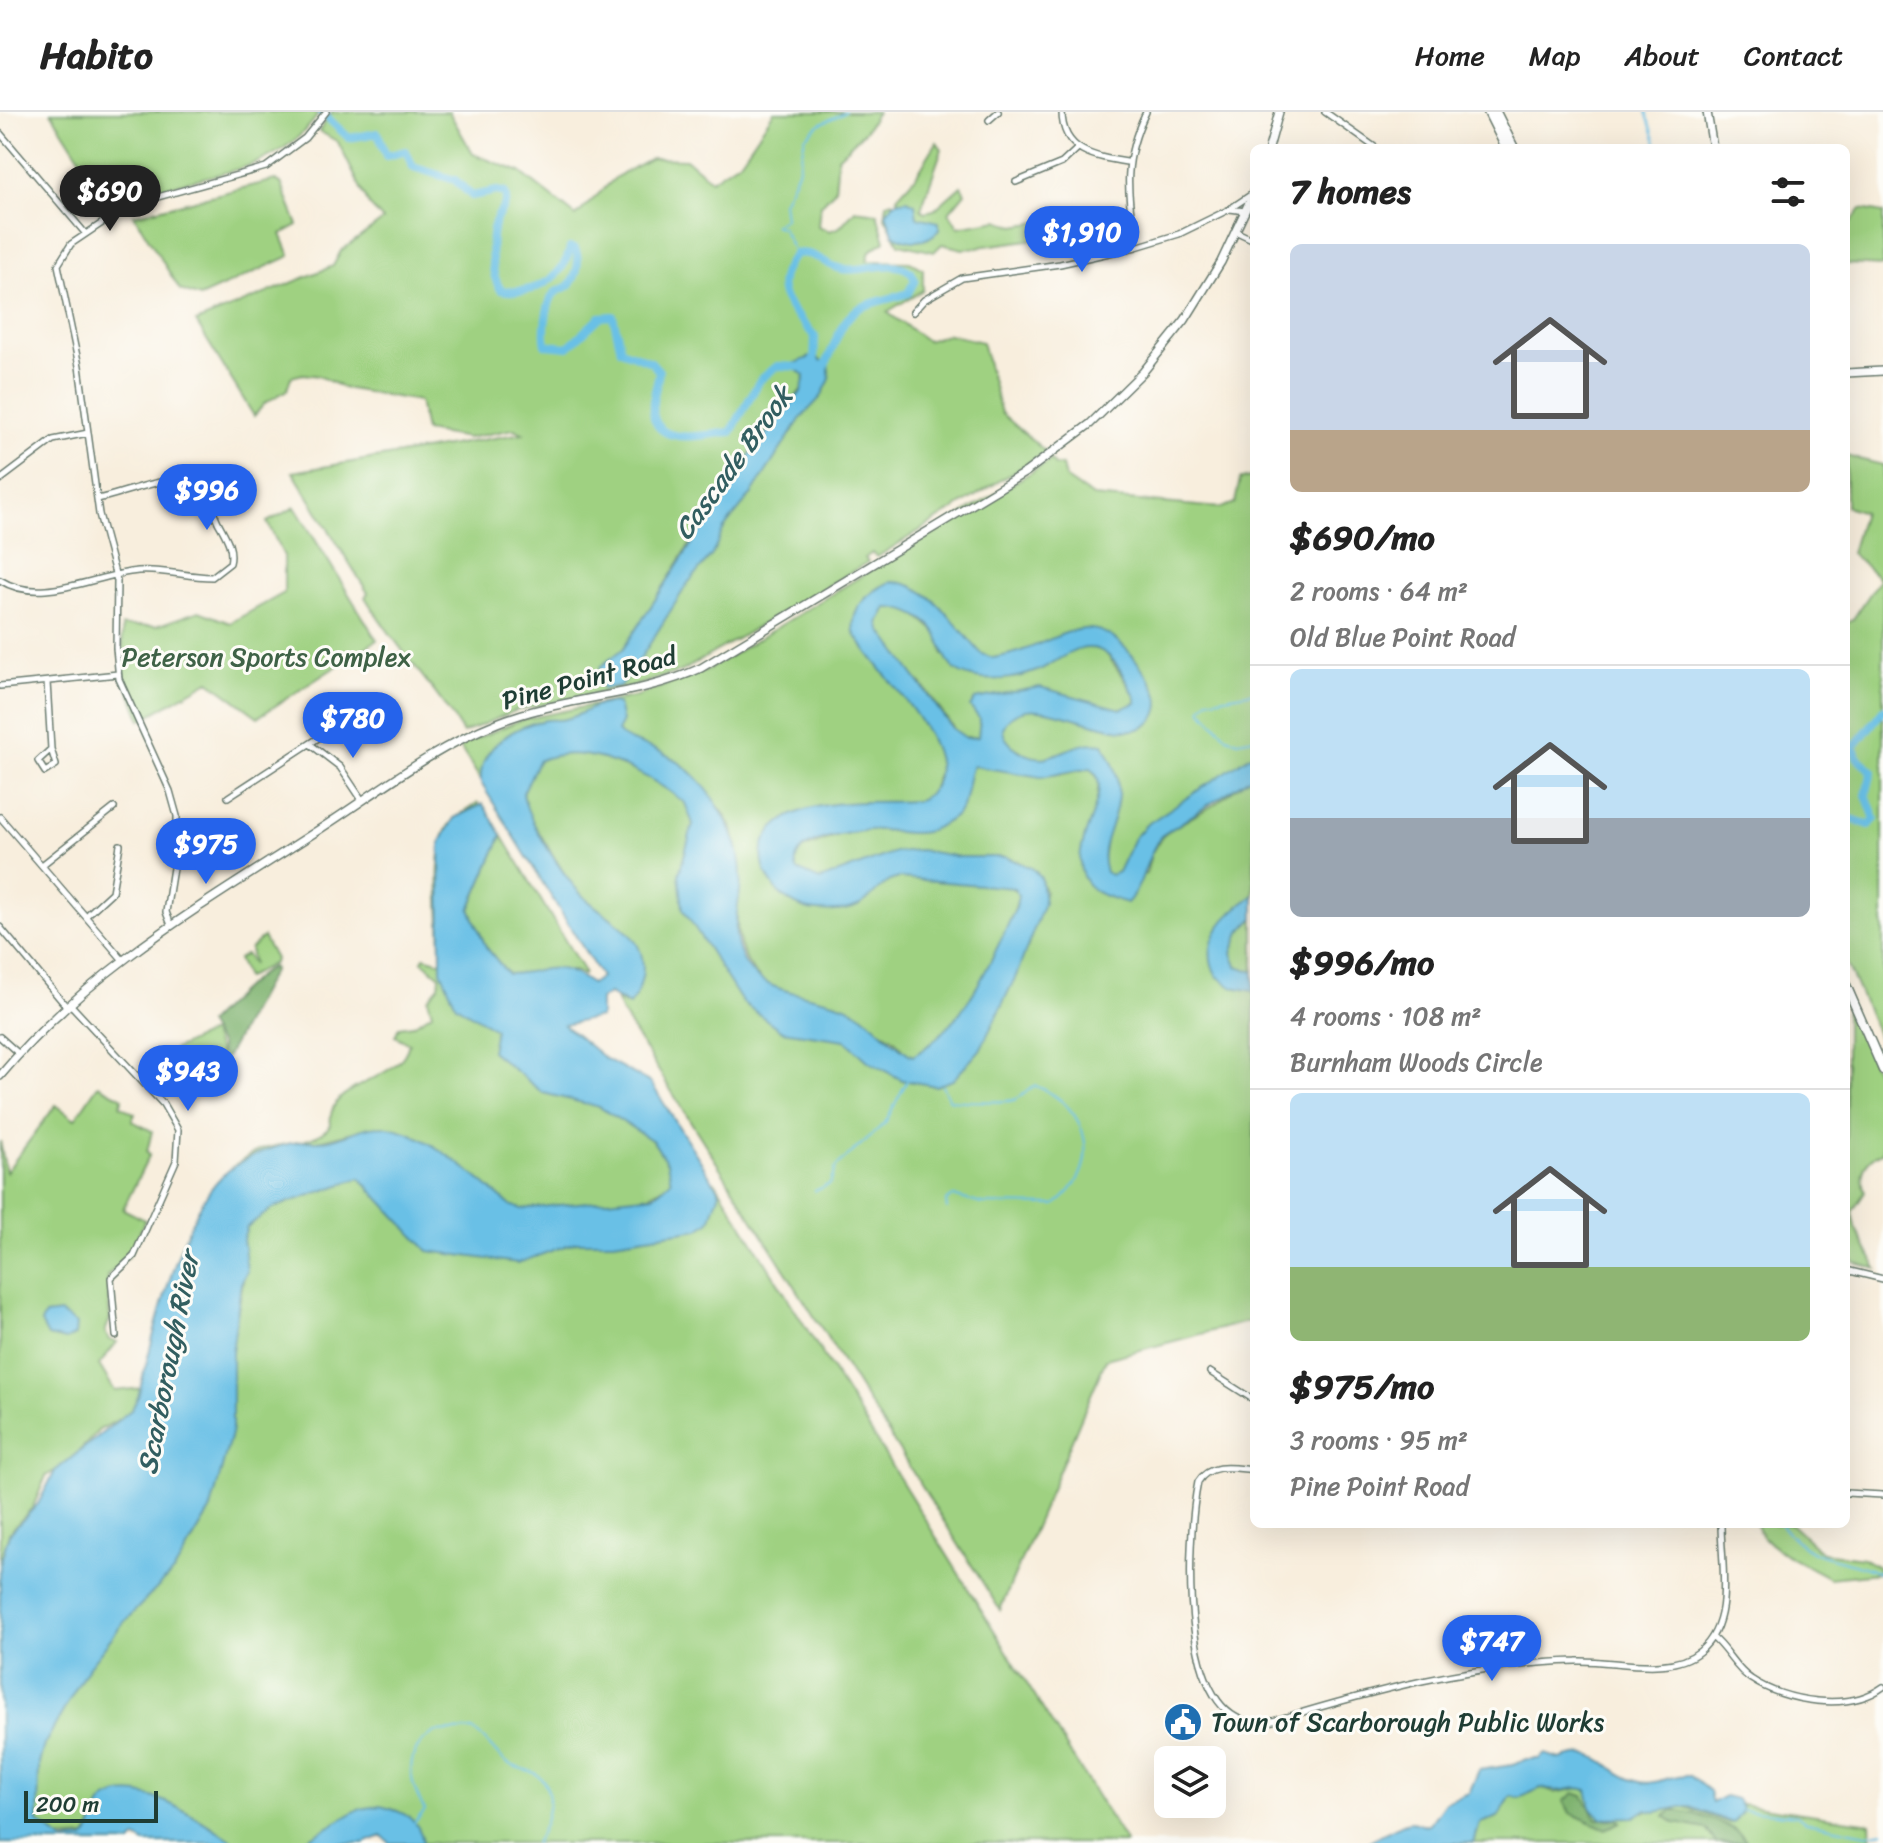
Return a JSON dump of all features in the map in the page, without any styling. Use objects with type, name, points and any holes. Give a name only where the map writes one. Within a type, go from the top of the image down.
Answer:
[{"type":"main road","points":[[1270,144],[1279,112]]},
{"type":"main road","points":[[1488,112],[1504,144]]},
{"type":"main road","points":[[1496,112],[1512,144]]},
{"type":"main road","points":[[1707,112],[1712,144]]},
{"type":"main road","name":"Pine Point Road","points":[[0,1076],[68,1004],[122,959],[452,744],[533,710],[651,687],[701,668],[1026,472],[1090,424],[1143,372],[1195,306],[1237,232],[1250,201]]},
{"type":"main road","points":[[1850,374],[1883,371]]},
{"type":"main road","points":[[1850,994],[1883,1070]]},
{"type":"street","points":[[171,925],[166,912],[177,843],[176,811],[118,674],[116,575],[97,499],[75,348],[57,271],[63,252],[85,233],[139,201],[266,167],[297,145],[326,112]]},
{"type":"street","points":[[989,120],[998,112]]},
{"type":"street","points":[[1062,112],[1066,133],[1077,149],[1127,162]]},
{"type":"street","points":[[1136,247],[1127,195],[1127,162],[1146,112]]},
{"type":"street","points":[[1325,112],[1336,115],[1371,144]]},
{"type":"street","points":[[0,133],[85,233]]},
{"type":"street","points":[[1016,182],[1062,163],[1077,149]]},
{"type":"street","points":[[1026,169],[1029,177]]},
{"type":"street","points":[[913,312],[924,300],[962,278],[1060,264],[1136,247],[1179,234],[1230,209],[1250,195]]},
{"type":"street","points":[[1230,209],[1245,212]]},
{"type":"street","points":[[1237,232],[1250,238]]},
{"type":"street","points":[[0,480],[52,441],[88,433]]},
{"type":"street","points":[[0,580],[19,589],[36,591],[143,571],[212,577],[229,565],[231,552],[205,496],[189,481],[166,480],[134,492],[97,499]]},
{"type":"street","points":[[0,686],[118,674]]},
{"type":"street","points":[[47,682],[55,767],[45,772],[38,761],[51,749]]},
{"type":"street","points":[[228,797],[366,707]]},
{"type":"street","points":[[310,744],[340,767],[363,801]]},
{"type":"street","points":[[42,865],[114,808]]},
{"type":"street","points":[[0,817],[122,959]]},
{"type":"street","points":[[86,916],[112,892],[120,845]]},
{"type":"street","points":[[0,927],[163,1104],[178,1130],[176,1161],[134,1256],[111,1278],[116,1336]]},
{"type":"street","points":[[0,1037],[19,1054]]},
{"type":"street","points":[[1850,1271],[1883,1279]]},
{"type":"street","points":[[107,1326],[115,1326]]},
{"type":"street","points":[[1210,1372],[1250,1397]]},
{"type":"street","points":[[1250,1470],[1214,1468],[1200,1479],[1190,1605],[1194,1636],[1211,1689],[1221,1705],[1241,1719],[1267,1723],[1382,1689],[1509,1665],[1585,1660],[1673,1663],[1694,1655],[1712,1637],[1722,1611],[1721,1528]]},
{"type":"street","points":[[1850,1493],[1883,1495]]},
{"type":"street","points":[[1712,1637],[1751,1679],[1794,1695],[1849,1702],[1865,1698],[1883,1687]]},
{"type":"green space","points":[[51,112],[312,112],[318,115],[297,139],[273,155],[248,166],[139,196],[112,209]]},
{"type":"green space","points":[[332,112],[449,112],[473,154],[520,172],[576,216],[616,177],[651,158],[686,159],[711,180],[741,160],[774,112],[877,112],[865,131],[838,157],[835,190],[820,206],[818,226],[830,231],[840,227],[855,210],[877,213],[885,241],[870,251],[867,261],[910,262],[923,269],[923,290],[887,312],[927,341],[948,334],[982,342],[1001,413],[1046,452],[877,557],[872,553],[865,558],[868,562],[682,671],[634,686],[517,710],[463,733],[376,615],[365,597],[368,593],[293,472],[523,433],[514,429],[468,438],[425,431],[419,401],[343,388],[319,376],[303,374],[291,377],[287,390],[265,403],[254,416],[196,322],[333,266],[341,251],[383,220],[369,205],[338,142],[319,131]],"holes":[[[813,356],[828,364],[829,379],[822,395],[808,404],[754,487],[724,523],[709,554],[689,579],[629,677],[618,686],[602,688],[598,681],[602,674],[601,667],[611,664],[622,654],[698,531],[766,431],[808,382],[803,373],[791,365]]]},
{"type":"green space","points":[[937,142],[942,149],[921,209],[924,212],[934,210],[961,186],[965,193],[949,212],[958,227],[998,220],[1015,226],[1086,214],[1095,231],[963,249],[942,244],[934,252],[899,244],[885,217],[887,203],[892,201],[902,210],[897,197],[916,176]]},
{"type":"green space","points":[[275,180],[281,183],[298,225],[281,234],[290,256],[200,297],[180,290],[134,215]]},
{"type":"green space","points":[[1861,209],[1883,213],[1883,266],[1850,264],[1850,224]]},
{"type":"green space","points":[[1850,457],[1883,465],[1883,1046],[1850,971],[1850,621],[1880,579],[1851,553],[1863,512],[1850,507]]},
{"type":"green space","points":[[1051,460],[1055,465],[1062,466],[1065,478],[1093,497],[1221,508],[1235,503],[1240,479],[1250,477],[1250,760],[1113,880],[1102,868],[1115,771],[1029,756],[992,733],[1023,706],[1144,724],[1121,645],[1025,652],[992,659],[979,654],[929,597],[910,587],[867,599],[914,709],[940,751],[940,767],[929,800],[825,810],[771,881],[886,882],[900,877],[1007,884],[1019,894],[999,948],[966,1010],[944,1038],[912,1058],[894,1039],[875,1028],[784,996],[754,972],[743,953],[738,932],[737,845],[730,824],[709,797],[617,736],[608,703],[484,785],[459,746],[520,720],[637,696],[709,669]]},
{"type":"green space","name":"Peterson Sports Complex","points":[[295,507],[377,640],[258,717],[209,681],[141,720],[124,677],[122,626],[156,626],[199,611],[230,623],[284,593],[284,556],[267,522]]},
{"type":"green space","points":[[888,605],[913,612],[941,636],[943,654],[1046,664],[1082,646],[1103,649],[1137,697],[1136,707],[1115,710],[1042,688],[978,737],[960,737],[923,686],[878,636],[877,614]]},
{"type":"green space","points":[[573,752],[603,759],[654,780],[681,799],[691,810],[710,948],[847,1036],[906,1080],[1027,949],[1045,891],[1037,873],[1017,861],[994,857],[880,859],[823,888],[796,872],[792,853],[851,830],[895,828],[969,763],[1058,775],[1091,768],[1099,780],[1089,883],[1146,874],[1151,854],[1163,834],[1215,804],[1250,777],[1250,901],[1214,942],[1250,983],[1250,1321],[1106,1359],[1000,1610],[622,1013],[616,999],[625,1004],[575,891],[526,811],[523,791],[532,764],[543,757]]},
{"type":"green space","points":[[478,803],[482,809],[448,833],[497,1026],[578,1095],[622,1118],[653,1141],[670,1166],[674,1182],[643,1198],[538,1211],[514,1209],[443,1153],[419,1139],[373,1127],[318,1141],[237,1173],[233,1167],[256,1152],[307,1140],[323,1132],[331,1125],[332,1110],[339,1099],[379,1076],[403,1057],[409,1043],[395,1036],[399,1027],[413,1025],[432,1013],[428,999],[439,986],[440,976],[422,961],[424,957],[441,962],[439,872],[443,837],[452,821]]},
{"type":"green space","points":[[502,835],[583,975],[574,971],[508,974],[486,947],[470,909]]},
{"type":"green space","points":[[1250,920],[1250,973],[1237,971],[1228,946]]},
{"type":"green space","points":[[263,937],[275,959],[274,963],[246,978],[238,959],[246,954],[253,965],[250,949]]},
{"type":"green space","points":[[272,967],[274,969],[221,1067],[220,1045],[207,1024]]},
{"type":"green space","points":[[1850,1012],[1883,1087],[1883,1151],[1865,1167],[1862,1178],[1865,1192],[1852,1212],[1855,1227],[1877,1269],[1855,1263],[1850,1256]]},
{"type":"green space","points":[[211,1032],[219,1052],[217,1066],[193,1086],[173,1050]]},
{"type":"green space","points":[[98,1085],[123,1098],[120,1105],[135,1114],[132,1121],[152,1131],[147,1152],[150,1154],[123,1209],[145,1220],[128,1257],[107,1276],[110,1319],[105,1332],[109,1340],[117,1342],[99,1365],[115,1391],[142,1388],[136,1410],[99,1430],[67,1464],[46,1476],[33,1507],[9,1533],[0,1564],[0,1141],[6,1172],[56,1105],[75,1119]]},
{"type":"green space","points":[[360,1176],[569,1241],[617,1241],[717,1189],[715,1181],[1126,1843],[423,1843],[411,1820],[388,1808],[303,1843],[234,1843],[99,1812],[88,1837],[53,1839],[38,1822],[35,1757],[83,1668],[191,1543],[210,1510],[232,1403],[229,1361],[245,1270],[243,1239],[248,1224],[261,1213],[302,1195]]},
{"type":"green space","points":[[1757,1528],[1795,1528],[1822,1553],[1863,1558],[1878,1567],[1878,1573],[1829,1578],[1788,1556]]},
{"type":"green space","points":[[1541,1788],[1554,1793],[1580,1788],[1587,1790],[1608,1817],[1682,1806],[1730,1823],[1743,1810],[1741,1804],[1870,1823],[1872,1843],[1474,1843],[1480,1823],[1498,1817],[1511,1796],[1519,1798]]},
{"type":"green space","points":[[1574,1793],[1583,1796],[1597,1819],[1618,1819],[1621,1822],[1606,1829],[1570,1813],[1564,1801]]},
{"type":"green space","points":[[1672,1811],[1702,1816],[1725,1825],[1746,1842],[1716,1843],[1706,1829],[1675,1823],[1665,1816]]},
{"type":"water","points":[[907,200],[915,204],[917,217],[939,222],[939,230],[929,238],[905,240],[893,234],[886,213],[895,202]]},
{"type":"water","points":[[813,356],[828,364],[830,379],[821,397],[801,418],[751,495],[724,528],[712,555],[688,583],[632,672],[620,686],[602,689],[600,667],[623,649],[751,453],[801,392],[805,376],[790,365]]},
{"type":"water","name":"Scarborough River","points":[[890,582],[918,589],[942,608],[982,654],[993,658],[1073,631],[1089,629],[1106,633],[1123,645],[1156,689],[1159,707],[1145,727],[1126,730],[1104,727],[1034,710],[1016,713],[1003,728],[1013,746],[1033,757],[1047,757],[1088,744],[1103,744],[1114,766],[1118,785],[1114,817],[1103,858],[1106,872],[1111,875],[1118,872],[1134,838],[1146,825],[1250,756],[1250,778],[1161,836],[1151,852],[1138,887],[1127,903],[1097,892],[1083,876],[1080,860],[1098,793],[1098,779],[1091,768],[1041,777],[973,766],[962,808],[938,827],[918,833],[876,830],[847,833],[821,840],[801,851],[796,860],[797,870],[820,880],[895,852],[920,850],[960,857],[1006,857],[1032,868],[1041,878],[1044,903],[1016,976],[980,1050],[953,1080],[936,1086],[902,1080],[869,1062],[845,1040],[782,1031],[742,1002],[683,909],[679,874],[693,824],[685,803],[635,771],[595,757],[576,754],[538,761],[523,793],[538,831],[581,894],[633,938],[643,962],[639,989],[629,1005],[609,994],[600,999],[600,1017],[564,1025],[604,1058],[651,1083],[720,1192],[710,1221],[699,1229],[614,1242],[576,1242],[518,1263],[428,1251],[360,1178],[273,1208],[247,1227],[243,1239],[247,1271],[241,1283],[232,1353],[232,1430],[211,1509],[174,1571],[123,1623],[87,1669],[44,1745],[39,1763],[38,1822],[63,1841],[84,1839],[104,1801],[119,1794],[135,1794],[154,1797],[191,1814],[236,1843],[145,1843],[136,1838],[131,1843],[0,1843],[0,1564],[9,1534],[38,1504],[55,1471],[132,1409],[181,1248],[193,1219],[222,1176],[248,1159],[279,1146],[329,1140],[370,1127],[388,1127],[426,1141],[510,1205],[521,1209],[654,1195],[671,1181],[667,1163],[653,1141],[599,1107],[543,1093],[491,1051],[495,1029],[456,1005],[441,971],[440,843],[454,818],[483,804],[502,835],[470,909],[486,947],[508,974],[551,968],[569,971],[591,984],[601,977],[481,783],[485,759],[500,740],[534,723],[563,720],[603,704],[618,704],[622,721],[617,732],[685,767],[708,791],[727,822],[741,868],[736,936],[742,958],[753,973],[784,990],[856,1011],[913,1056],[948,1027],[962,1009],[986,970],[1016,907],[1018,895],[1014,888],[900,878],[884,885],[855,907],[817,911],[803,908],[778,892],[764,867],[762,853],[766,839],[775,827],[789,817],[805,810],[843,803],[917,801],[935,785],[939,765],[932,742],[854,632],[855,615],[868,596]],"holes":[[[887,608],[909,612],[929,625],[950,664],[966,675],[991,680],[1015,677],[1037,671],[1070,653],[1096,649],[1114,662],[1136,703],[1121,709],[1040,687],[975,699],[970,707],[980,719],[978,737],[966,738],[952,728],[881,630],[879,622]]]},
{"type":"water","points":[[1250,898],[1250,922],[1240,932],[1232,953],[1237,966],[1250,971],[1250,990],[1232,987],[1217,976],[1212,963],[1213,940],[1234,910]]},
{"type":"water","points":[[60,1313],[76,1324],[75,1335],[66,1340],[48,1336],[41,1323],[45,1315]]},
{"type":"water","points":[[1545,1754],[1560,1759],[1574,1755],[1595,1757],[1640,1782],[1689,1775],[1709,1791],[1712,1803],[1725,1796],[1737,1799],[1743,1810],[1733,1823],[1687,1806],[1656,1812],[1645,1810],[1634,1817],[1601,1818],[1591,1807],[1587,1790],[1541,1788],[1519,1798],[1511,1796],[1498,1817],[1480,1823],[1474,1843],[1367,1843],[1407,1823],[1429,1825],[1445,1802],[1469,1793],[1479,1770],[1539,1759]]},
{"type":"water","points":[[380,1806],[409,1817],[418,1827],[423,1843],[390,1843],[382,1836],[364,1843],[301,1843],[359,1809]]},
{"type":"waterway","name":"Cascade Brook","points":[[321,112],[349,138],[378,133],[386,156],[406,151],[413,167],[455,180],[472,196],[497,191],[505,193],[505,205],[493,229],[491,247],[495,276],[501,290],[535,288],[553,277],[561,269],[570,248],[575,249],[578,262],[574,277],[567,287],[555,293],[549,306],[546,345],[568,347],[600,317],[613,316],[621,350],[651,362],[659,371],[653,402],[654,417],[659,428],[668,434],[693,436],[731,432],[760,380],[777,366],[802,367]]},
{"type":"waterway","points":[[795,254],[782,228],[774,225],[785,218],[783,202],[798,171],[805,137],[820,124],[845,112]]},
{"type":"waterway","points":[[1646,112],[1657,144]]},
{"type":"waterway","points":[[814,366],[815,337],[790,308],[782,289],[786,267],[795,254],[808,254],[842,269],[895,266],[911,272],[915,280],[908,293],[852,313],[841,328],[821,372]]},
{"type":"waterway","points":[[1250,693],[1208,700],[1201,709],[1227,737],[1238,741],[1250,739]]},
{"type":"waterway","points":[[1850,818],[1869,825],[1875,819],[1866,795],[1872,771],[1857,757],[1854,747],[1883,710]]},
{"type":"waterway","points":[[815,1191],[830,1184],[836,1167],[885,1123],[908,1079]]},
{"type":"waterway","points":[[942,1086],[949,1099],[961,1101],[1014,1100],[1036,1086],[1069,1108],[1079,1123],[1085,1157],[1071,1190],[1055,1205],[982,1204],[953,1196],[946,1201],[947,1209]]},
{"type":"waterway","points":[[1784,1528],[1817,1554],[1883,1575]]},
{"type":"waterway","points":[[414,1823],[425,1810],[412,1778],[411,1768],[417,1749],[435,1732],[473,1730],[505,1761],[534,1773],[547,1787],[546,1817],[535,1843]]},
{"type":"waterway","points":[[1743,1810],[1797,1815],[1806,1822],[1867,1834],[1883,1831]]},
{"type":"place","name":"Town of Scarborough Public Works","points":[[1183,1722]]}]
